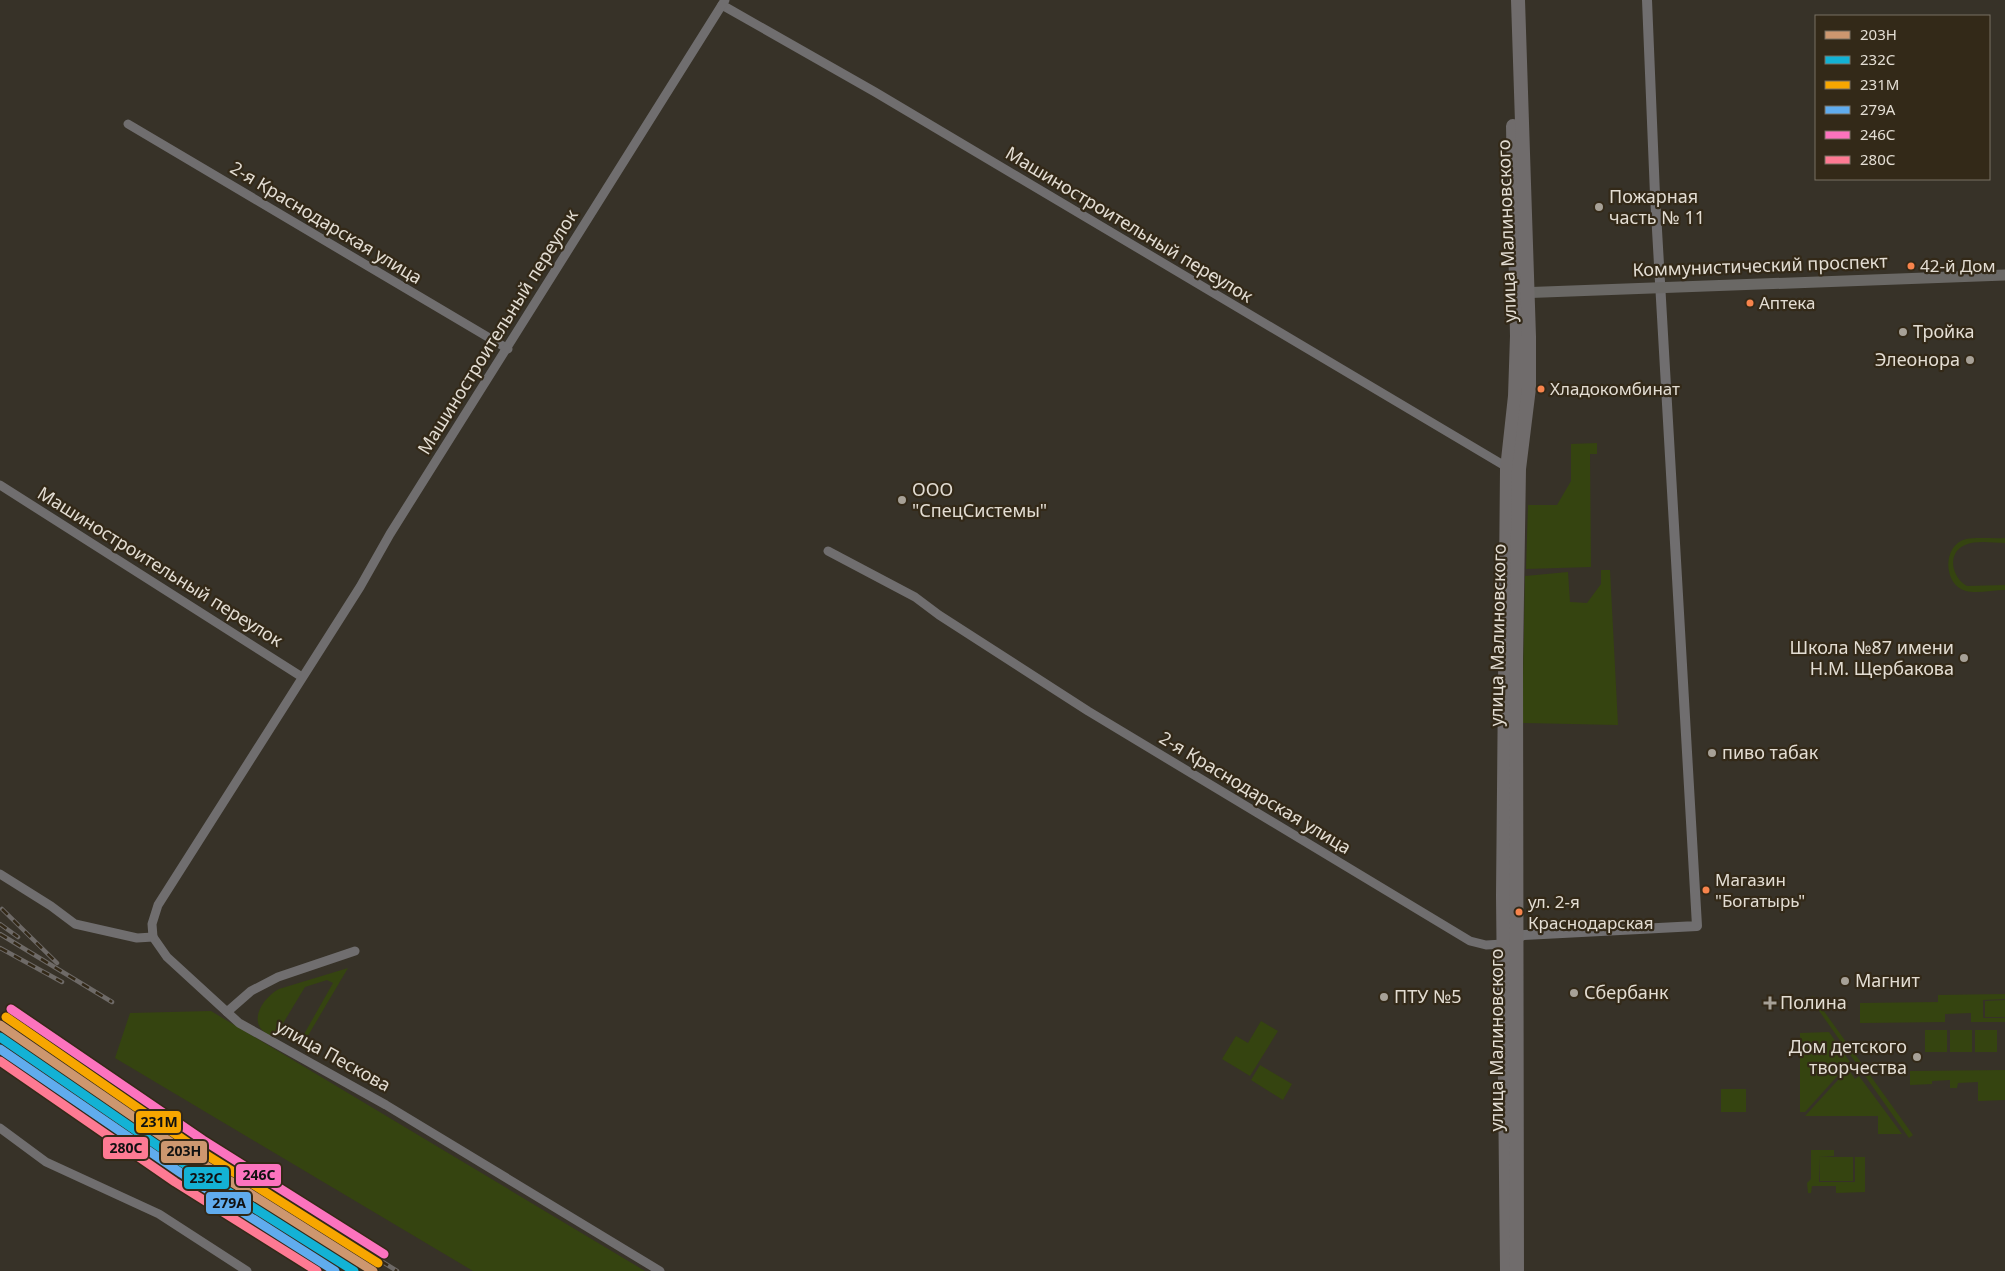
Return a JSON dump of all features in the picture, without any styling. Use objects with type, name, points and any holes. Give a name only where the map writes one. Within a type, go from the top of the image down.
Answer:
[{"type":"highway","name":"улица Малиновского","points":[[1508,1271],[1513,469],[1529,388],[1522,293],[1509,0]]},
{"type":"highway","name":"улица Малиновского","points":[[1518,0],[1522,293]]},
{"type":"highway","name":"улица Малиновского","points":[[1509,941],[1517,1271]]},
{"type":"main road","name":"Коммунистический проспект","points":[[1522,293],[2005,275]]},
{"type":"street","points":[[1647,0],[1662,288]]},
{"type":"street","name":"Машиностроительный переулок","points":[[153,937],[152,924],[158,905],[724,2],[1513,469]]},
{"type":"street","name":"2-я Краснодарская улица","points":[[128,124],[508,349]]},
{"type":"street","name":"2-я Краснодарская улица","points":[[828,551],[915,597],[939,615],[1088,712],[1470,941],[1486,945],[1524,936],[1697,926],[1662,288]]},
{"type":"street","name":"Машиностроительный переулок","points":[[0,486],[302,677]]},
{"type":"street","points":[[0,874],[51,906],[74,924],[137,938],[153,937]]},
{"type":"street","name":"улица Пескова","points":[[153,937],[167,957],[239,1023],[386,1105],[660,1271]]},
{"type":"street","points":[[227,1012],[251,991],[278,977],[355,951]]},
{"type":"street","points":[[0,1128],[46,1162],[159,1214],[247,1271]]},
{"type":"green space","points":[[1597,443],[1597,454],[1590,454],[1591,567],[1526,569],[1528,505],[1557,505],[1571,481],[1571,444]]},
{"type":"green space","points":[[1971,538],[2005,538],[2005,543],[1980,542],[1965,545],[1955,554],[1953,566],[1958,577],[1967,586],[2005,585],[2005,590],[1975,592],[1966,591],[1958,587],[1953,581],[1948,565],[1949,557],[1958,543]]},
{"type":"green space","points":[[1601,570],[1610,570],[1618,725],[1522,723],[1525,576],[1568,572],[1570,602],[1587,603],[1601,584]]},
{"type":"green space","points":[[348,968],[306,1039],[303,1036],[333,983],[327,980],[305,987],[276,1035],[271,1036],[263,1031],[259,1025],[259,1012],[262,1005],[273,993],[279,989]]},
{"type":"green space","points":[[2005,994],[2005,999],[1983,1000],[1983,1018],[2005,1018],[2005,1022],[1971,1022],[1971,1013],[1945,1014],[1945,1022],[1860,1023],[1860,1003],[1938,1002],[1938,995]]},
{"type":"green space","points":[[1813,996],[1913,1135],[1909,1138],[1810,998]]},
{"type":"green space","points":[[2005,1000],[2005,1017],[1985,1017],[1985,1001]]},
{"type":"green space","points":[[211,1011],[645,1271],[473,1271],[115,1058],[130,1013]]},
{"type":"green space","points":[[1261,1021],[1278,1031],[1250,1076],[1222,1059],[1236,1036],[1248,1043]]},
{"type":"green space","points":[[1925,1030],[1947,1030],[1947,1052],[1925,1052]]},
{"type":"green space","points":[[1950,1030],[1972,1030],[1972,1052],[1950,1052]]},
{"type":"green space","points":[[1975,1030],[1997,1030],[1997,1052],[1975,1052]]},
{"type":"green space","points":[[1829,1032],[1850,1062],[1805,1112],[1800,1112],[1800,1033]]},
{"type":"green space","points":[[1260,1065],[1292,1084],[1283,1100],[1251,1080]]},
{"type":"green space","points":[[1848,1069],[1855,1079],[1859,1076],[1902,1134],[1878,1134],[1878,1116],[1805,1116]]},
{"type":"green space","points":[[2005,1070],[2005,1100],[1978,1101],[1978,1082],[1958,1083],[1957,1088],[1950,1088],[1950,1080],[1932,1081],[1932,1084],[1910,1085],[1910,1071]]},
{"type":"green space","points":[[1721,1089],[1746,1089],[1746,1112],[1721,1112]]},
{"type":"green space","points":[[1811,1150],[1834,1150],[1834,1156],[1819,1157],[1819,1182],[1855,1182],[1855,1157],[1865,1157],[1865,1192],[1836,1193],[1836,1186],[1812,1186],[1811,1193],[1808,1193],[1807,1183],[1811,1179]]},
{"type":"green space","points":[[1819,1157],[1853,1157],[1853,1181],[1820,1181]]},
{"type":"railway","points":[[2,909],[57,963]]},
{"type":"railway","points":[[0,924],[18,937]]},
{"type":"railway","points":[[0,934],[112,1002]]},
{"type":"railway","points":[[0,948],[62,982]]},
{"type":"railway","points":[[53,1062],[187,1140],[397,1271]]},
{"type":"transit line","name":"246С","points":[[11,1009],[203,1140],[384,1254]]},
{"type":"transit line","name":"231М","points":[[6,1017],[197,1149],[378,1263]]},
{"type":"transit line","name":"203Н","points":[[0,1025],[192,1157],[373,1271]]},
{"type":"transit line","name":"232C","points":[[0,1037],[186,1165],[354,1271]]},
{"type":"transit line","name":"279А","points":[[0,1049],[181,1173],[335,1271]]},
{"type":"transit line","name":"280С","points":[[0,1061],[175,1182],[317,1271]]},
{"type":"place","name":"Пожарная часть № 11","points":[[1599,207]]},
{"type":"place","name":"42-й Дом","points":[[1911,266]]},
{"type":"place","name":"Аптека","points":[[1750,303]]},
{"type":"place","name":"Тройка","points":[[1903,332]]},
{"type":"place","name":"Элеонора","points":[[1970,360]]},
{"type":"place","name":"Хладокомбинат","points":[[1541,389]]},
{"type":"place","name":"ООО \"СпецСистемы\"","points":[[902,500]]},
{"type":"place","name":"Школа №87 имени Н.М. Щербакова","points":[[1964,658]]},
{"type":"place","name":"пиво табак","points":[[1712,753]]},
{"type":"place","name":"Магазин \"Богатырь\"","points":[[1706,890]]},
{"type":"place","name":"ул. 2-я Краснодарская","points":[[1519,912]]},
{"type":"place","name":"Магнит","points":[[1845,981]]},
{"type":"place","name":"Сбербанк","points":[[1574,993]]},
{"type":"place","name":"ПТУ №5","points":[[1384,997]]},
{"type":"place","name":"Полина","points":[[1770,1003]]},
{"type":"place","name":"Дом детского творчества","points":[[1917,1057]]}]
